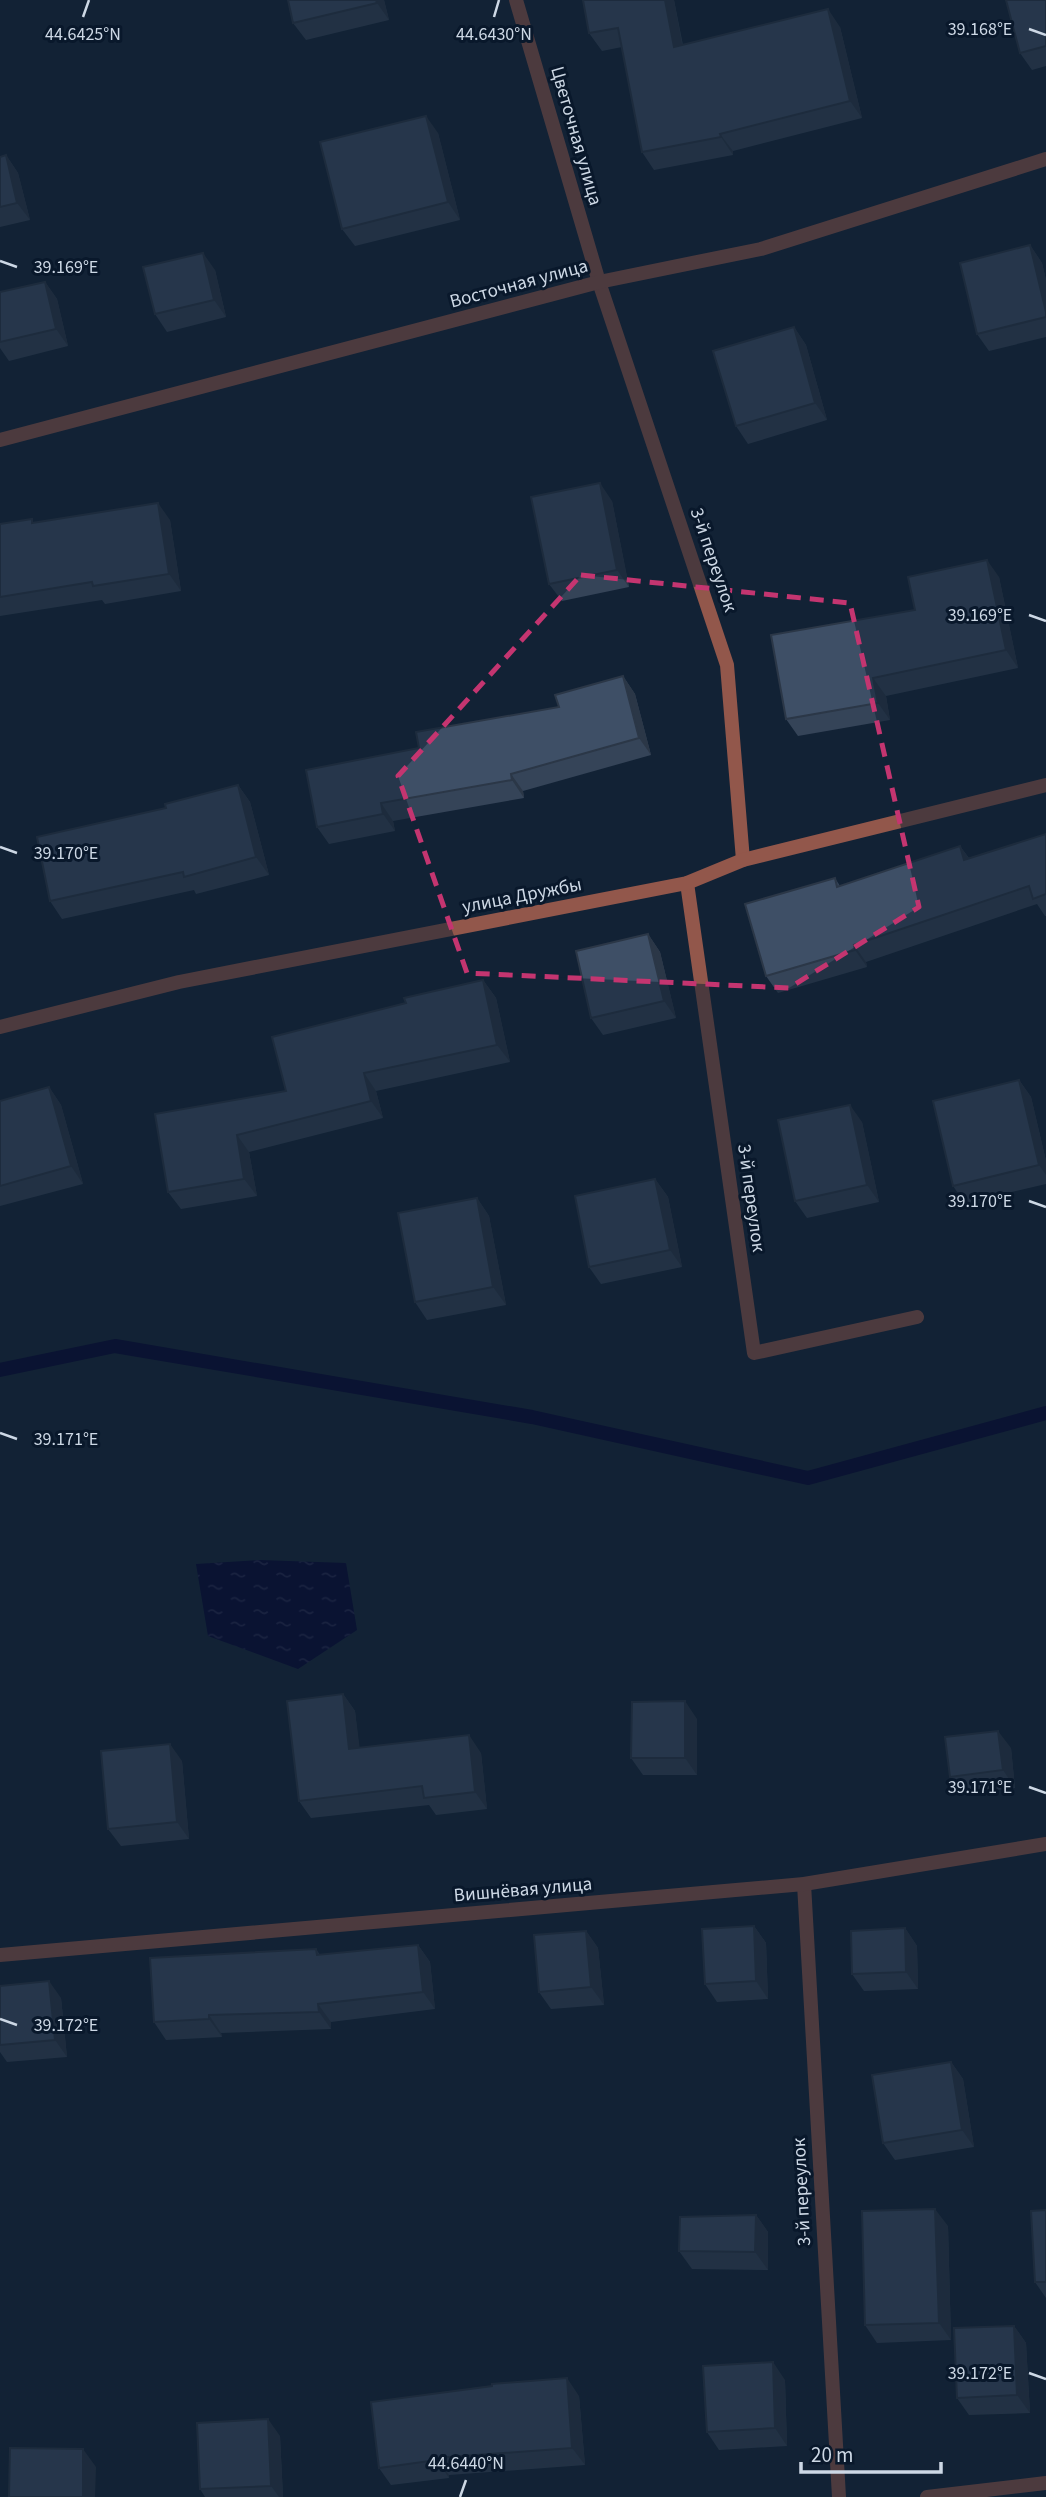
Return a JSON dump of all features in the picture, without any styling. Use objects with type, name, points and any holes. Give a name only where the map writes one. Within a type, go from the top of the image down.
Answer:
[{"type":"street","name":"Цветочная улица","points":[[516,0],[599,282]]},
{"type":"street","name":"Восточная улица","points":[[0,440],[599,282],[761,248],[1046,159]]},
{"type":"street","name":"3-й переулок","points":[[599,282],[727,665],[743,860]]},
{"type":"street","name":"улица Дружбы","points":[[0,1027],[178,982],[687,883],[743,860],[1046,785]]},
{"type":"street","name":"3-й переулок","points":[[687,883],[754,1353],[917,1317]]},
{"type":"street","name":"Вишнёвая улица","points":[[0,1955],[804,1884],[1046,1844]]},
{"type":"street","name":"3-й переулок","points":[[804,1884],[839,2497]]},
{"type":"street","points":[[927,2497],[1046,2483]]},
{"type":"highlighted area","points":[[581,575],[850,603],[919,907],[789,988],[467,973],[398,776]]},
{"type":"water","points":[[259,1560],[346,1563],[357,1630],[298,1669],[208,1636],[196,1564]]},
{"type":"building","points":[[288,0],[376,0],[377,3],[293,23]]},
{"type":"building","points":[[583,0],[665,0],[674,47],[828,9],[850,101],[720,134],[721,137],[642,152],[618,28],[589,33]]},
{"type":"building","points":[[1006,0],[1046,0],[1046,46],[1020,53]]},
{"type":"building","points":[[426,116],[448,202],[342,229],[320,142]]},
{"type":"building","points":[[6,155],[17,203],[0,207],[0,157]]},
{"type":"building","points":[[1030,245],[1046,317],[977,334],[960,263]]},
{"type":"building","points":[[203,253],[214,300],[155,314],[143,267]]},
{"type":"building","points":[[45,282],[56,329],[0,342],[0,292]]},
{"type":"building","points":[[794,327],[815,403],[736,426],[713,351]]},
{"type":"building","points":[[600,483],[617,570],[549,584],[531,497]]},
{"type":"building","points":[[158,503],[169,574],[93,586],[92,582],[0,597],[0,524],[32,519],[32,523]]},
{"type":"building","points":[[987,560],[1006,650],[873,678],[878,703],[786,719],[771,635],[915,610],[908,577]]},
{"type":"building","points":[[623,676],[639,738],[511,774],[512,780],[381,803],[383,814],[317,827],[306,770],[419,748],[416,732],[559,707],[555,695]]},
{"type":"building","points":[[238,785],[256,857],[184,877],[183,872],[50,901],[37,837],[166,808],[165,804]]},
{"type":"building","points":[[1046,834],[1046,894],[1033,899],[1029,886],[854,945],[855,950],[766,976],[745,904],[835,878],[837,887],[960,846],[964,860]]},
{"type":"building","points":[[648,934],[664,1001],[591,1018],[576,951]]},
{"type":"building","points":[[483,980],[497,1045],[364,1073],[371,1101],[237,1135],[244,1179],[168,1192],[155,1114],[286,1091],[272,1037],[406,1003],[404,998]]},
{"type":"building","points":[[1019,1080],[1039,1165],[953,1186],[933,1101]]},
{"type":"building","points":[[49,1087],[71,1166],[0,1186],[0,1101]]},
{"type":"building","points":[[850,1105],[867,1185],[795,1201],[778,1120]]},
{"type":"building","points":[[655,1179],[670,1250],[589,1267],[575,1196]]},
{"type":"building","points":[[477,1198],[493,1287],[415,1302],[398,1213]]},
{"type":"building","points":[[343,1694],[349,1749],[469,1735],[475,1792],[424,1798],[422,1786],[299,1801],[287,1701]]},
{"type":"building","points":[[685,1701],[685,1758],[631,1758],[632,1702]]},
{"type":"building","points":[[998,1731],[1003,1770],[950,1777],[945,1737]]},
{"type":"building","points":[[170,1744],[177,1822],[108,1829],[101,1751]]},
{"type":"building","points":[[754,1926],[756,1981],[705,1984],[702,1929]]},
{"type":"building","points":[[905,1928],[906,1972],[852,1974],[851,1931]]},
{"type":"building","points":[[586,1931],[591,1987],[539,1992],[534,1935]]},
{"type":"building","points":[[418,1945],[423,1992],[318,2004],[319,2012],[209,2015],[209,2019],[154,2022],[150,1958],[316,1949],[317,1955]]},
{"type":"building","points":[[49,1981],[55,2040],[0,2045],[0,1986]]},
{"type":"building","points":[[951,2062],[962,2130],[883,2143],[872,2075]]},
{"type":"building","points":[[935,2209],[939,2323],[865,2325],[862,2211]]},
{"type":"building","points":[[1046,2210],[1046,2282],[1035,2282],[1031,2211]]},
{"type":"building","points":[[756,2215],[755,2252],[679,2251],[680,2217]]},
{"type":"building","points":[[1014,2326],[1017,2395],[957,2398],[954,2328]]},
{"type":"building","points":[[773,2362],[775,2428],[707,2432],[703,2366]]},
{"type":"building","points":[[567,2378],[572,2448],[436,2458],[437,2460],[379,2468],[371,2402],[492,2384]]},
{"type":"building","points":[[268,2419],[271,2486],[200,2489],[197,2423]]},
{"type":"building","points":[[10,2448],[83,2449],[83,2497],[9,2497]]},
{"type":"waterway","points":[[0,1370],[115,1346],[532,1417],[808,1478],[1046,1413]]}]
